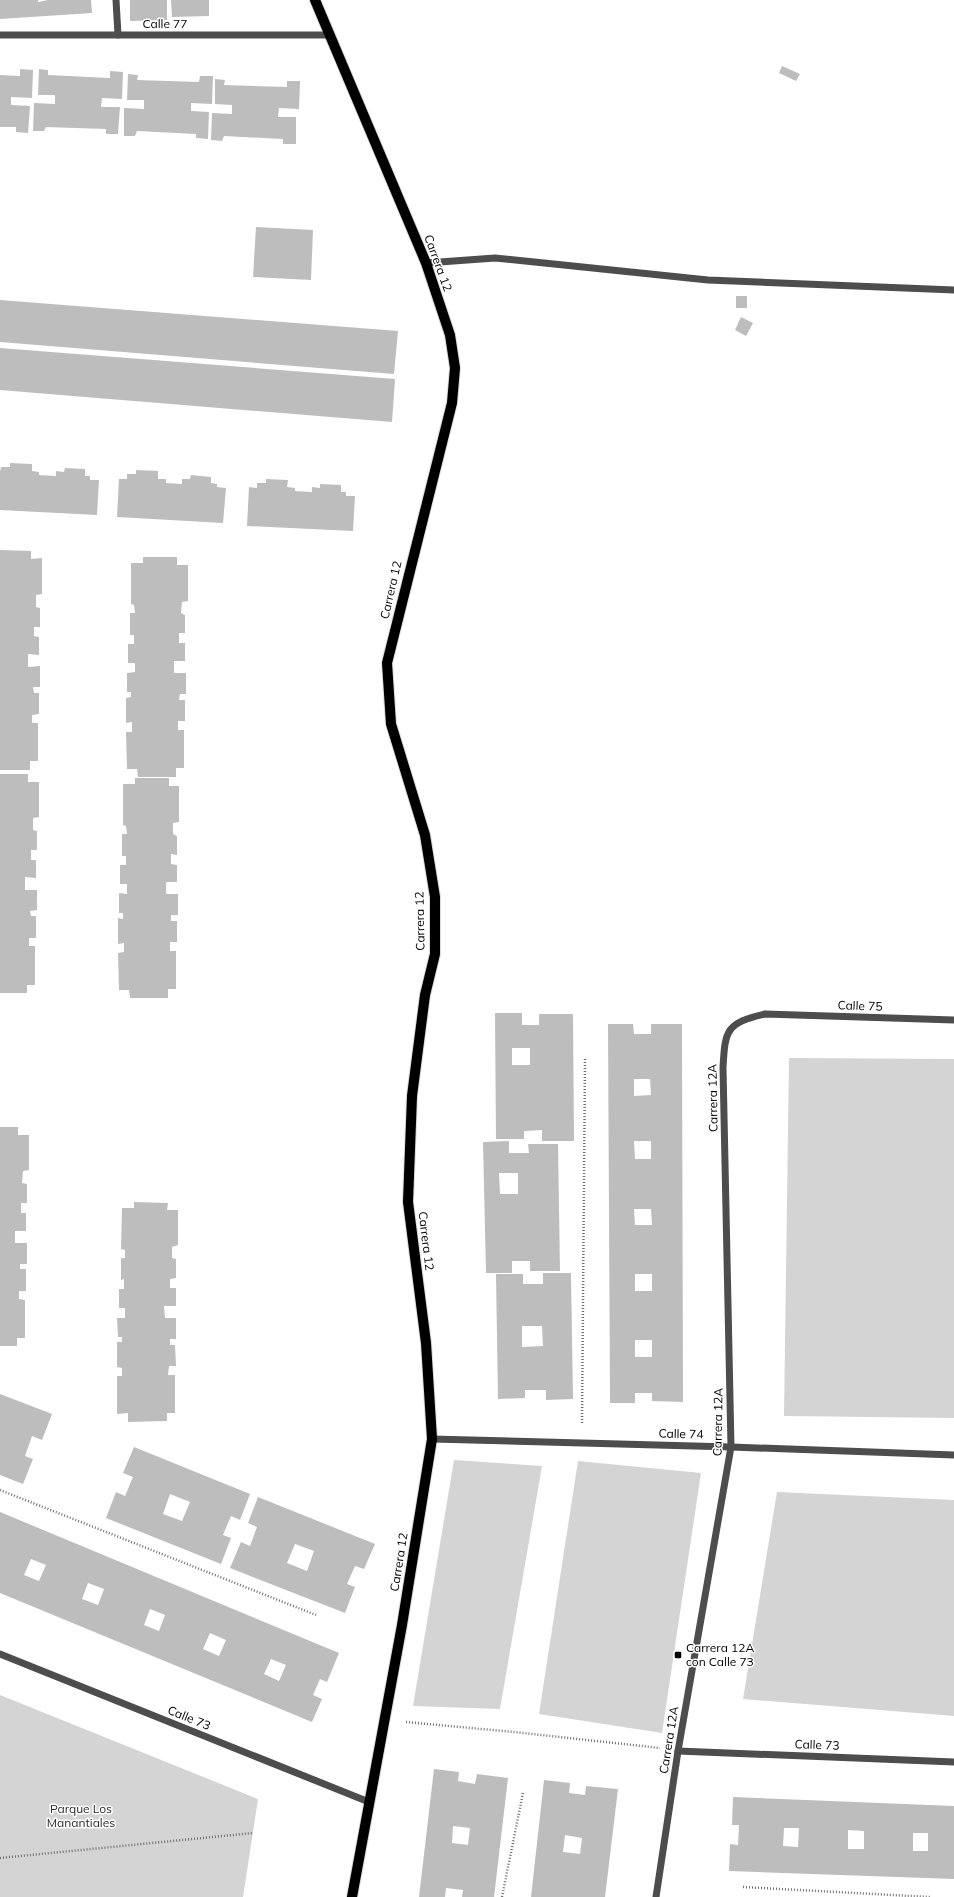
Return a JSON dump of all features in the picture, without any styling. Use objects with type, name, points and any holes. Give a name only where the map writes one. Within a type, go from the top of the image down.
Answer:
[{"type":"main road","name":"Carrera 12","points":[[315,0],[426,263],[450,335],[455,368],[452,396],[387,663],[391,724],[425,835],[435,897],[435,954],[425,995],[412,1096],[408,1202],[426,1343],[432,1439],[402,1625],[352,1897]]},
{"type":"street","points":[[116,0],[118,35]]},
{"type":"street","name":"Calle 77","points":[[0,35],[330,35]]},
{"type":"street","points":[[426,263],[495,258],[708,280],[954,290]]},
{"type":"street","name":"Calle 75","points":[[765,1014],[954,1020]]},
{"type":"street","name":"Carrera 12A","points":[[656,1897],[678,1750],[731,1446],[723,1068],[725,1044],[731,1027],[744,1019],[765,1014]]},
{"type":"street","name":"Calle 74","points":[[432,1439],[731,1446],[954,1455]]},
{"type":"street","name":"Calle 73","points":[[0,1654],[369,1802]]},
{"type":"street","name":"Calle 73","points":[[678,1750],[954,1762]]},
{"type":"path","points":[[582,1443],[584,1060]]},
{"type":"path","points":[[0,1490],[316,1615]]},
{"type":"path","points":[[384,1720],[514,1732],[678,1750]]},
{"type":"path","points":[[502,1897],[523,1794]]},
{"type":"path","points":[[0,1858],[253,1834]]},
{"type":"path","points":[[743,1887],[930,1897]]},
{"type":"green space","points":[[789,1058],[954,1059],[954,1418],[784,1416]]},
{"type":"green space","points":[[454,1460],[542,1466],[500,1709],[413,1706]]},
{"type":"green space","points":[[578,1461],[701,1473],[662,1733],[539,1714]]},
{"type":"green space","points":[[777,1492],[954,1500],[954,1716],[743,1699]]},
{"type":"green space","name":"Parque Los Manantiales","points":[[0,1695],[258,1799],[243,1897],[0,1897]]},
{"type":"building","points":[[0,0],[38,0],[38,2],[48,0],[91,0],[92,13],[0,19]]},
{"type":"building","points":[[130,0],[167,0],[167,20],[130,21]]},
{"type":"building","points":[[171,0],[209,0],[209,16],[172,17]]},
{"type":"building","points":[[782,66],[800,74],[796,81],[779,73]]},
{"type":"building","points":[[20,69],[33,70],[32,98],[11,97],[11,105],[30,106],[28,133],[16,132],[16,127],[0,127],[0,75],[20,76]]},
{"type":"building","points":[[39,69],[48,70],[48,75],[110,78],[110,71],[123,72],[122,99],[102,98],[101,107],[120,107],[118,134],[106,134],[106,129],[46,127],[44,131],[33,131],[34,103],[55,104],[55,95],[38,95]]},
{"type":"building","points":[[128,74],[138,75],[137,80],[199,82],[200,76],[213,76],[212,104],[191,103],[191,111],[209,112],[208,139],[196,138],[196,134],[137,131],[135,136],[124,136],[124,108],[144,109],[144,100],[127,100]]},
{"type":"building","points":[[215,79],[225,80],[224,85],[287,87],[287,81],[300,81],[299,109],[279,108],[278,117],[296,117],[296,144],[283,144],[283,139],[224,136],[222,141],[211,140],[212,113],[232,114],[232,105],[215,104]]},
{"type":"building","points":[[256,227],[313,230],[311,280],[253,277]]},
{"type":"building","points":[[736,296],[747,296],[747,308],[736,308]]},
{"type":"building","points":[[0,300],[398,331],[394,374],[0,342]]},
{"type":"building","points":[[741,317],[753,323],[746,336],[735,330]]},
{"type":"building","points":[[0,348],[395,379],[392,422],[0,390]]},
{"type":"building","points":[[10,463],[32,464],[32,471],[39,472],[39,475],[56,476],[56,471],[64,472],[65,468],[85,469],[85,476],[90,476],[90,480],[99,480],[97,515],[0,510],[1,467],[10,467]]},
{"type":"building","points":[[136,470],[158,471],[158,479],[166,479],[166,483],[182,484],[182,479],[190,479],[191,475],[211,477],[211,483],[217,484],[217,487],[226,488],[223,523],[117,517],[119,479],[127,479],[127,474],[136,474]]},
{"type":"building","points":[[266,479],[288,480],[287,487],[295,488],[295,491],[312,492],[312,487],[320,488],[320,484],[341,485],[341,492],[346,492],[346,496],[355,496],[353,531],[247,526],[249,487],[257,488],[257,483],[266,483]]},
{"type":"building","points":[[0,550],[31,551],[31,559],[42,558],[42,594],[36,595],[36,607],[40,608],[40,627],[34,627],[34,636],[39,637],[39,655],[28,654],[28,667],[40,666],[40,687],[33,687],[34,693],[39,693],[39,714],[32,715],[32,723],[38,723],[38,761],[30,761],[30,770],[0,770]]},
{"type":"building","points":[[143,557],[177,557],[177,565],[188,565],[188,601],[182,602],[181,613],[185,615],[185,633],[179,633],[179,643],[185,643],[185,661],[174,661],[174,673],[186,673],[186,694],[180,694],[179,700],[185,700],[185,721],[178,721],[178,730],[184,730],[184,768],[176,768],[176,777],[138,777],[137,769],[127,769],[126,732],[132,732],[132,722],[126,723],[126,698],[131,697],[131,692],[127,692],[127,673],[135,672],[135,663],[128,663],[128,644],[134,644],[134,635],[130,635],[130,613],[135,613],[134,605],[131,604],[131,563],[143,563]]},
{"type":"building","points":[[0,774],[28,774],[28,782],[39,782],[39,817],[33,818],[33,830],[37,831],[37,850],[31,850],[31,860],[36,860],[36,878],[25,877],[25,890],[37,890],[37,910],[30,911],[31,916],[36,916],[36,938],[29,938],[29,946],[35,946],[35,985],[27,985],[27,993],[0,993]]},
{"type":"building","points":[[135,778],[169,778],[169,786],[179,786],[179,822],[173,823],[173,834],[177,836],[177,855],[171,854],[171,864],[177,865],[177,882],[166,882],[166,894],[178,894],[178,915],[171,915],[171,921],[177,921],[177,942],[170,942],[170,951],[176,951],[176,989],[168,989],[168,998],[130,998],[129,990],[119,990],[118,953],[124,952],[124,943],[118,944],[118,918],[123,919],[123,913],[119,913],[119,893],[127,894],[127,884],[120,884],[120,865],[126,865],[126,856],[122,856],[122,834],[127,834],[126,826],[123,825],[123,784],[135,784]]},
{"type":"building","points":[[495,1013],[522,1013],[522,1025],[539,1025],[539,1014],[573,1014],[574,1141],[542,1141],[542,1130],[524,1131],[524,1139],[496,1139]],"holes":[[[512,1048],[530,1048],[530,1065],[512,1065]]]},
{"type":"building","points":[[608,1024],[633,1024],[634,1034],[651,1034],[651,1024],[682,1024],[683,1402],[652,1401],[652,1393],[635,1393],[635,1403],[610,1403]],"holes":[[[634,1079],[650,1079],[651,1095],[634,1096]],[[634,1141],[651,1141],[651,1159],[635,1159]],[[634,1209],[651,1209],[652,1225],[635,1225]],[[635,1274],[652,1274],[652,1291],[635,1291]],[[635,1340],[652,1340],[652,1357],[635,1357]]]},
{"type":"building","points":[[0,1127],[18,1127],[18,1135],[29,1135],[29,1170],[23,1171],[22,1183],[27,1184],[27,1203],[21,1203],[21,1213],[26,1213],[26,1231],[15,1231],[15,1243],[27,1243],[27,1264],[20,1264],[20,1269],[26,1269],[26,1291],[19,1291],[19,1299],[25,1300],[25,1338],[17,1338],[17,1346],[0,1346]]},
{"type":"building","points":[[509,1141],[509,1153],[529,1153],[528,1144],[558,1144],[560,1271],[530,1271],[530,1261],[512,1261],[512,1273],[486,1273],[483,1142]],"holes":[[[499,1173],[518,1173],[518,1194],[500,1194]]]},
{"type":"building","points":[[134,1202],[168,1203],[167,1210],[178,1210],[178,1245],[172,1247],[172,1258],[176,1259],[176,1278],[170,1279],[170,1288],[176,1288],[176,1306],[164,1306],[165,1318],[176,1318],[176,1339],[170,1339],[170,1345],[175,1345],[176,1366],[169,1366],[168,1375],[175,1375],[175,1413],[167,1413],[167,1421],[128,1422],[128,1413],[117,1414],[117,1376],[122,1376],[122,1368],[117,1367],[117,1342],[122,1342],[122,1337],[118,1337],[117,1318],[125,1318],[125,1308],[119,1308],[119,1289],[124,1289],[124,1279],[121,1280],[121,1258],[125,1258],[125,1250],[121,1249],[122,1208],[134,1208]]},
{"type":"building","points":[[543,1273],[571,1273],[573,1399],[546,1400],[546,1390],[525,1390],[525,1398],[498,1399],[496,1274],[523,1274],[523,1284],[543,1284]],"holes":[[[522,1326],[542,1326],[543,1346],[522,1347]]]},
{"type":"building","points":[[0,1394],[52,1414],[42,1440],[32,1436],[25,1456],[33,1459],[23,1484],[0,1475]]},
{"type":"building","points":[[134,1447],[250,1494],[240,1520],[231,1516],[223,1535],[231,1538],[221,1564],[106,1518],[116,1492],[125,1496],[133,1477],[123,1473]],"holes":[[[170,1494],[190,1502],[182,1521],[163,1514]]]},
{"type":"building","points":[[258,1497],[375,1544],[364,1569],[355,1566],[347,1584],[355,1587],[345,1613],[230,1568],[241,1542],[250,1546],[257,1527],[248,1523]],"holes":[[[295,1544],[314,1551],[307,1571],[287,1563]]]},
{"type":"building","points":[[0,1512],[339,1653],[327,1682],[320,1679],[313,1695],[322,1699],[312,1722],[0,1593]],"holes":[[[31,1559],[46,1565],[39,1581],[24,1575]],[[88,1583],[104,1589],[98,1605],[82,1599]],[[150,1609],[165,1615],[159,1631],[144,1625]],[[210,1633],[226,1640],[219,1656],[203,1649]],[[271,1659],[286,1665],[279,1681],[264,1674]]]},
{"type":"building","points":[[434,1769],[459,1772],[458,1781],[475,1784],[477,1774],[508,1778],[494,1897],[462,1897],[463,1890],[446,1888],[445,1897],[419,1897]],"holes":[[[453,1826],[470,1828],[468,1845],[452,1843]]]},
{"type":"building","points":[[544,1780],[570,1783],[569,1793],[585,1795],[586,1786],[618,1789],[605,1897],[531,1897]],"holes":[[[565,1835],[582,1838],[580,1854],[563,1852]]]},
{"type":"building","points":[[733,1797],[954,1806],[954,1879],[729,1871],[730,1844],[738,1845],[739,1825],[732,1825]],"holes":[[[784,1828],[799,1828],[798,1847],[783,1846]],[[848,1830],[864,1831],[864,1849],[848,1849]],[[913,1833],[928,1833],[928,1851],[913,1851]]]},
{"type":"place","name":"Carrera 12A con Calle 73","points":[[678,1655]]}]
